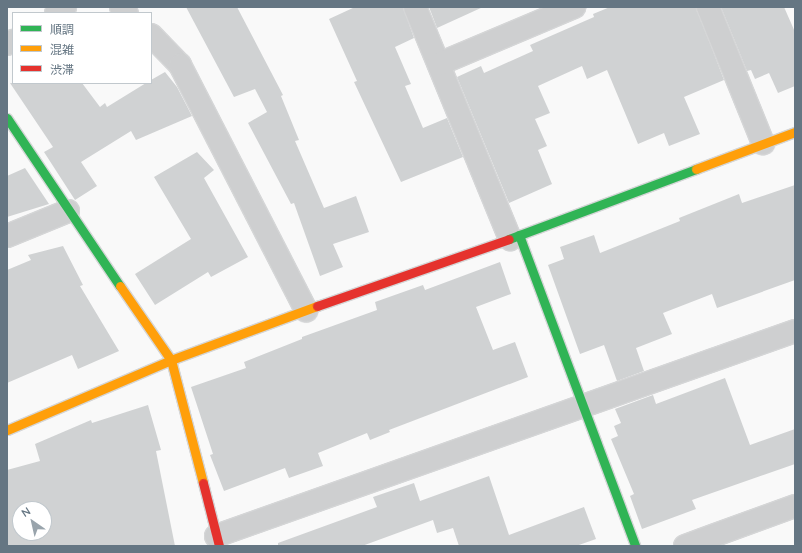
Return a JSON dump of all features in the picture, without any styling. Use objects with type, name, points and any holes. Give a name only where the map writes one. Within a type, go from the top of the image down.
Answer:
[{"type":"street","points":[[415,7],[515,237],[585,407],[635,546]]},
{"type":"street","points":[[439,64],[574,7]]},
{"type":"street","points":[[708,7],[764,143]]},
{"type":"street","points":[[152,36],[180,65],[306,310]]},
{"type":"street","points":[[7,118],[68,211],[171,360],[217,541],[795,331]]},
{"type":"street","points":[[7,430],[171,360],[306,310],[515,237],[795,132]]},
{"type":"street","points":[[7,236],[68,211]]},
{"type":"street","points":[[685,546],[795,506]]},
{"type":"building","points":[[186,7],[237,7],[283,95],[281,96],[299,140],[295,141],[324,208],[356,196],[369,232],[333,244],[343,267],[320,276],[294,203],[291,204],[248,123],[267,112],[255,89],[234,97]]},
{"type":"building","points":[[355,7],[403,7],[414,38],[395,47],[411,84],[405,86],[423,128],[447,118],[463,157],[401,182],[354,82],[357,81],[329,19]]},
{"type":"building","points":[[429,7],[483,7],[437,28]]},
{"type":"building","points":[[610,7],[696,7],[724,80],[684,97],[700,134],[669,146],[664,133],[638,144],[607,70],[587,79],[582,66],[538,86],[550,113],[535,119],[547,146],[538,150],[552,184],[509,203],[457,77],[481,66],[484,73],[533,51],[530,45],[594,17],[593,14]]},
{"type":"building","points":[[721,7],[784,7],[795,32],[795,86],[778,93],[769,73],[755,79],[751,70],[747,71]]},
{"type":"building","points":[[165,72],[177,87],[192,116],[136,140],[131,131],[81,162],[97,186],[75,200],[44,152],[53,147],[10,83],[83,84],[100,107],[105,103],[107,107],[144,84],[152,84],[152,79]]},
{"type":"building","points":[[197,152],[214,170],[204,178],[248,257],[211,277],[208,272],[155,305],[135,274],[191,239],[154,177]]},
{"type":"building","points":[[25,168],[49,204],[7,217],[7,176]]},
{"type":"building","points":[[795,185],[795,280],[717,308],[712,294],[663,313],[672,334],[636,348],[644,371],[617,381],[604,345],[580,354],[548,265],[564,259],[560,247],[594,235],[600,253],[680,221],[679,218],[739,194],[742,203]]},
{"type":"building","points":[[63,246],[83,285],[80,286],[119,351],[78,369],[72,355],[7,383],[7,270],[31,260],[28,255]]},
{"type":"building","points":[[500,262],[511,294],[476,307],[493,350],[515,342],[528,377],[389,430],[390,432],[370,440],[367,433],[318,453],[323,466],[289,478],[285,468],[224,491],[210,455],[213,454],[191,387],[246,368],[244,362],[302,339],[302,337],[377,310],[375,302],[423,285],[425,290]]},
{"type":"building","points":[[725,378],[750,445],[795,429],[795,464],[692,500],[696,509],[642,529],[630,496],[634,494],[611,439],[618,436],[614,426],[621,423],[615,409],[653,395],[656,404]]},
{"type":"building","points":[[148,405],[161,450],[156,451],[175,546],[7,546],[7,470],[40,461],[35,444],[91,420],[92,423]]},
{"type":"building","points":[[489,476],[509,535],[584,507],[596,539],[576,546],[459,546],[453,528],[437,533],[433,520],[362,546],[278,546],[278,543],[377,507],[373,497],[414,483],[420,501]]},
{"type":"traffic: fast","points":[[7,118],[120,286]]},
{"type":"traffic: fast","points":[[509,239],[696,169]]},
{"type":"traffic: fast","points":[[519,235],[635,546]]},
{"type":"traffic: slow","points":[[696,169],[795,132]]},
{"type":"traffic: slow","points":[[120,286],[171,360],[203,483]]},
{"type":"traffic: slow","points":[[7,430],[171,360],[317,306]]},
{"type":"traffic: jam","points":[[317,306],[509,239]]},
{"type":"traffic: jam","points":[[203,483],[219,546]]}]
